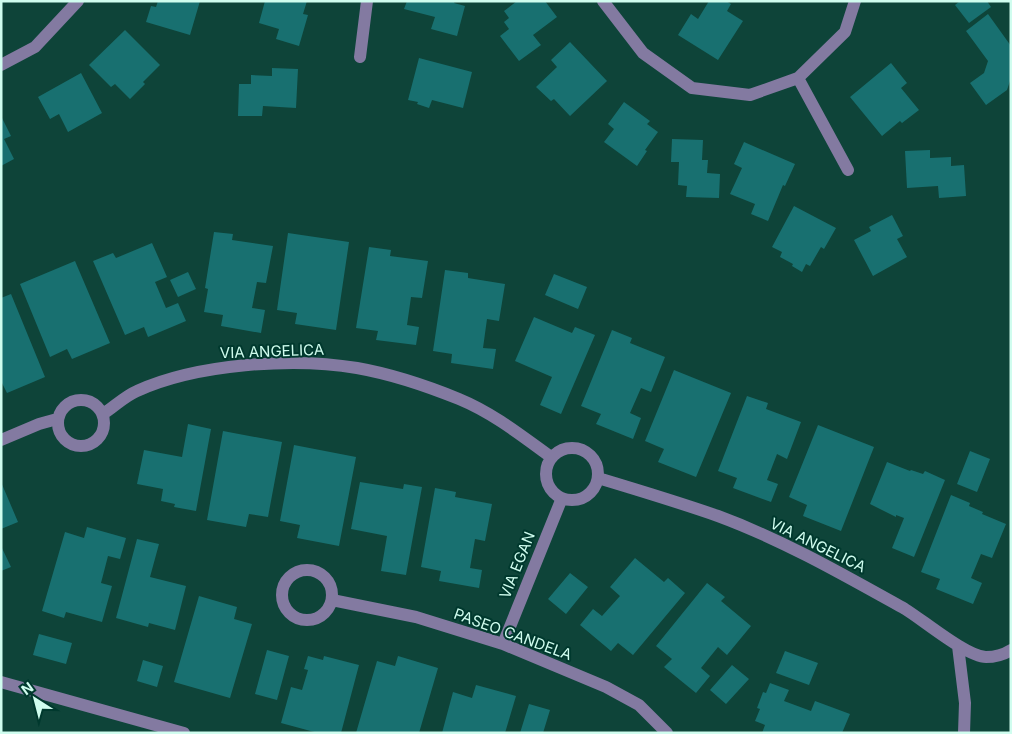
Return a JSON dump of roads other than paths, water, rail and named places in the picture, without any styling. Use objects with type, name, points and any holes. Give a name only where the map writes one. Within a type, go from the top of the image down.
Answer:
[{"type":"street","points":[[1,65],[35,47],[78,1]]},
{"type":"street","points":[[360,57],[367,1]]},
{"type":"street","points":[[604,1],[643,53],[692,88],[750,96],[798,78],[845,32],[855,1]]},
{"type":"street","points":[[798,78],[848,170]]},
{"type":"street","name":"VIA ANGELICA","points":[[103,414],[136,391],[178,376],[210,370],[258,365],[303,363],[348,367],[410,381],[460,400],[500,421],[552,458]]},
{"type":"street","points":[[78,400],[93,403],[103,414],[105,424],[102,434],[96,442],[86,446],[76,446],[65,441],[58,431],[57,420],[64,406],[78,400]]},
{"type":"street","points":[[1,440],[39,424],[57,420]]},
{"type":"street","points":[[566,449],[583,450],[595,461],[598,478],[593,489],[584,497],[573,500],[562,498],[550,488],[546,472],[552,458],[566,449]]},
{"type":"street","name":"VIA ANGELICA","points":[[598,478],[719,516],[789,547],[912,613],[958,646],[984,658],[1003,655],[1011,650]]},
{"type":"street","name":"VIA EGAN","points":[[503,644],[562,498]]},
{"type":"street","points":[[309,569],[323,574],[331,586],[332,600],[325,613],[312,620],[298,619],[286,611],[281,597],[284,582],[294,572],[309,569]]},
{"type":"street","name":"PASEO CANDELA","points":[[332,600],[416,617],[503,644],[606,686],[639,705],[667,733]]},
{"type":"street","points":[[958,646],[965,703],[964,733]]},
{"type":"street","points":[[1,682],[184,733]]}]
